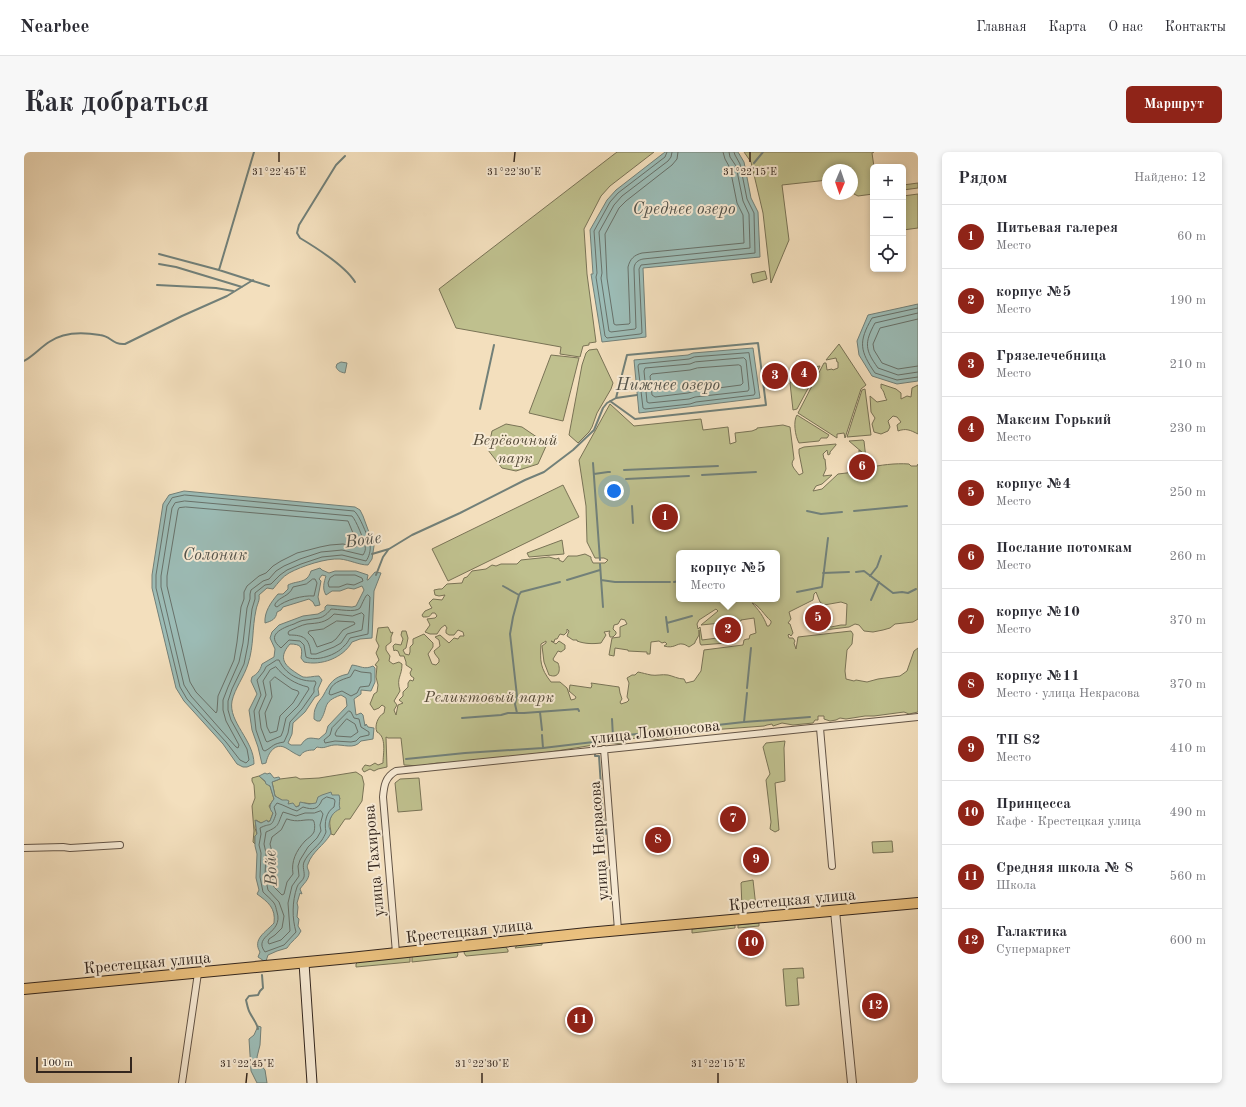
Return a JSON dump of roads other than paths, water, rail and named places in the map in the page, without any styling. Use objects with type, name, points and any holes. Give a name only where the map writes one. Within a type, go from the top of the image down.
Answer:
[{"type":"main road","name":"Крестецкая улица","points":[[24,989],[198,973],[618,930],[918,903]]},
{"type":"main road","points":[[304,962],[312,1083]]},
{"type":"street","name":"улица Ломоносова","points":[[396,771],[918,717]]},
{"type":"street","points":[[820,728],[832,866]]},
{"type":"street","name":"улица Некрасова","points":[[604,749],[618,930]]},
{"type":"street","name":"улица Тахирова","points":[[396,771],[391,774],[384,785],[383,797],[396,953]]},
{"type":"street","points":[[24,848],[70,848],[120,845]]},
{"type":"street","points":[[835,910],[852,1083]]},
{"type":"street","points":[[182,1083],[198,973]]},
{"type":"water","name":"Среднее озеро","points":[[665,152],[738,152],[744,162],[751,198],[758,212],[760,257],[643,268],[646,337],[602,342],[591,274],[593,274],[590,230],[607,200],[616,190]]},
{"type":"water","points":[[918,304],[918,381],[897,384],[872,376],[859,355],[857,341],[868,315]]},
{"type":"water","name":"Нижнее озеро","points":[[753,348],[760,398],[639,413],[634,360]]},
{"type":"water","points":[[341,362],[347,363],[345,373],[339,371],[336,367],[337,364]]},
{"type":"water","name":"Солоник","points":[[184,491],[355,507],[360,510],[363,516],[374,546],[372,559],[368,565],[340,559],[314,563],[289,573],[282,578],[273,589],[267,588],[259,595],[250,657],[232,701],[232,709],[237,724],[253,755],[254,764],[247,767],[237,764],[223,744],[184,701],[176,688],[152,588],[152,575],[163,504],[169,495]]},
{"type":"water","points":[[320,568],[329,573],[335,571],[356,571],[368,575],[367,580],[375,572],[381,573],[374,591],[372,638],[360,639],[352,642],[348,648],[331,660],[317,663],[304,662],[301,658],[302,651],[300,647],[290,644],[284,655],[284,661],[288,667],[303,677],[319,676],[322,680],[318,689],[319,695],[315,697],[305,712],[293,723],[292,734],[288,743],[291,745],[301,745],[307,739],[319,739],[326,733],[328,726],[347,706],[346,698],[341,695],[331,700],[326,706],[320,721],[314,719],[315,708],[330,684],[335,679],[348,674],[352,665],[365,668],[373,666],[375,668],[375,682],[371,691],[361,690],[361,694],[354,699],[356,715],[361,713],[363,715],[365,726],[366,724],[368,727],[374,728],[373,739],[361,741],[352,746],[334,745],[324,748],[317,747],[314,750],[304,752],[300,756],[286,748],[279,746],[275,747],[270,752],[266,763],[262,764],[252,730],[249,710],[257,694],[251,681],[252,677],[258,672],[262,664],[274,657],[275,649],[270,638],[272,632],[279,625],[303,616],[318,614],[325,610],[327,605],[356,606],[364,590],[362,586],[354,589],[348,588],[340,591],[332,591],[326,595],[324,583],[326,576],[322,575],[319,579],[321,581],[318,597],[320,605],[315,606],[309,599],[283,607],[277,612],[273,619],[265,623],[267,611],[278,594],[283,594],[288,589],[288,585],[305,580],[311,571]]},
{"type":"water","points":[[265,773],[270,773],[274,778],[279,777],[280,779],[272,782],[275,796],[282,800],[289,801],[288,804],[293,803],[296,807],[299,806],[300,802],[309,804],[316,803],[318,797],[331,792],[332,795],[339,795],[340,809],[335,812],[329,823],[331,834],[312,856],[307,865],[309,875],[300,889],[302,894],[300,893],[297,903],[297,917],[299,919],[298,926],[301,931],[287,948],[268,955],[266,961],[264,961],[258,957],[260,952],[258,947],[259,939],[274,923],[274,913],[272,909],[265,900],[257,894],[259,890],[256,878],[257,854],[255,836],[257,834],[255,820],[261,823],[267,820],[268,822],[270,821],[273,813],[270,806],[274,799],[270,786],[266,784],[265,781],[259,776]]},
{"type":"water","points":[[258,1026],[261,1027],[260,1045],[257,1057],[259,1063],[265,1070],[267,1083],[257,1083],[251,1071],[249,1039],[254,1035]]},
{"type":"waterway","points":[[219,270],[254,152]]},
{"type":"waterway","points":[[754,163],[763,152]]},
{"type":"waterway","points":[[345,156],[336,165],[299,225],[297,233],[300,238],[338,264],[351,276],[355,282]]},
{"type":"waterway","points":[[746,172],[750,167]]},
{"type":"waterway","points":[[159,254],[219,270],[269,286]]},
{"type":"waterway","points":[[159,264],[176,267],[242,287]]},
{"type":"waterway","points":[[24,361],[49,342],[60,336],[87,333],[104,336],[114,342],[125,344],[227,296],[253,280]]},
{"type":"waterway","points":[[157,285],[216,288],[233,291]]},
{"type":"waterway","points":[[610,401],[635,419],[766,405],[758,343],[627,355],[616,398]]},
{"type":"waterway","points":[[480,409],[494,345]]},
{"type":"waterway","name":"Войе","points":[[372,554],[389,549],[412,535],[544,472],[573,450],[594,430],[603,408],[607,403],[616,398],[637,395]]},
{"type":"waterway","points":[[593,463],[600,560]]},
{"type":"waterway","points":[[624,470],[718,466]]},
{"type":"waterway","points":[[594,474],[610,472]]},
{"type":"waterway","points":[[702,475],[756,472]]},
{"type":"waterway","points":[[626,479],[689,476]]},
{"type":"waterway","points":[[632,506],[633,523]]},
{"type":"waterway","points":[[854,511],[907,506]]},
{"type":"waterway","points":[[807,511],[821,514],[842,512]]},
{"type":"waterway","points":[[797,592],[822,587],[828,538]]},
{"type":"waterway","points":[[376,575],[383,557],[388,550]]},
{"type":"waterway","points":[[870,576],[877,567],[881,556]]},
{"type":"waterway","points":[[600,564],[603,607]]},
{"type":"waterway","points":[[567,580],[600,570]]},
{"type":"waterway","points":[[856,572],[864,571],[893,593],[908,593],[916,589]]},
{"type":"waterway","points":[[823,573],[849,572]]},
{"type":"waterway","points":[[601,580],[615,582],[670,582]]},
{"type":"waterway","points":[[517,713],[515,704],[517,696],[510,634],[519,595],[521,592],[560,582]]},
{"type":"waterway","points":[[871,600],[879,582]]},
{"type":"waterway","points":[[503,586],[519,595]]},
{"type":"waterway","points":[[667,623],[692,616]]},
{"type":"waterway","points":[[666,617],[668,632]]},
{"type":"waterway","points":[[747,688],[751,648]]},
{"type":"waterway","points":[[744,722],[747,693]]},
{"type":"waterway","points":[[462,718],[501,715],[508,713],[578,709],[579,711]]},
{"type":"waterway","points":[[540,712],[542,730]]},
{"type":"waterway","points":[[406,759],[465,753],[543,748],[602,741],[613,737],[628,735],[744,722],[810,717]]},
{"type":"waterway","points":[[612,719],[613,737]]},
{"type":"waterway","points":[[542,735],[543,748]]},
{"type":"waterway","points":[[595,754],[595,756],[599,756],[603,817],[606,834]]},
{"type":"waterway","name":"Войе","points":[[258,1029],[246,1000],[249,996],[258,995],[263,988],[262,975]]},
{"type":"place","name":"Максим Горький","points":[[804,374]]},
{"type":"place","name":"Грязелечебница","points":[[775,376]]},
{"type":"place","name":"Послание потомкам","points":[[862,467]]},
{"type":"place","name":"Питьевая галерея","points":[[665,517]]},
{"type":"place","name":"корпус №4","points":[[818,618]]},
{"type":"place","name":"корпус №5","points":[[728,630]]},
{"type":"place","name":"корпус №10","points":[[733,819]]},
{"type":"place","name":"корпус №11","points":[[658,840]]},
{"type":"place","name":"ТП 82","points":[[756,860]]},
{"type":"place","name":"Принцесса","points":[[751,943]]},
{"type":"place","name":"Галактика","points":[[875,1006]]},
{"type":"place","name":"Средняя школа № 8","points":[[580,1020]]},
{"type":"park label","name":"Верёвочный парк","points":[[515,448]]},
{"type":"park label","name":"Реликтовый парк","points":[[489,696]]}]
